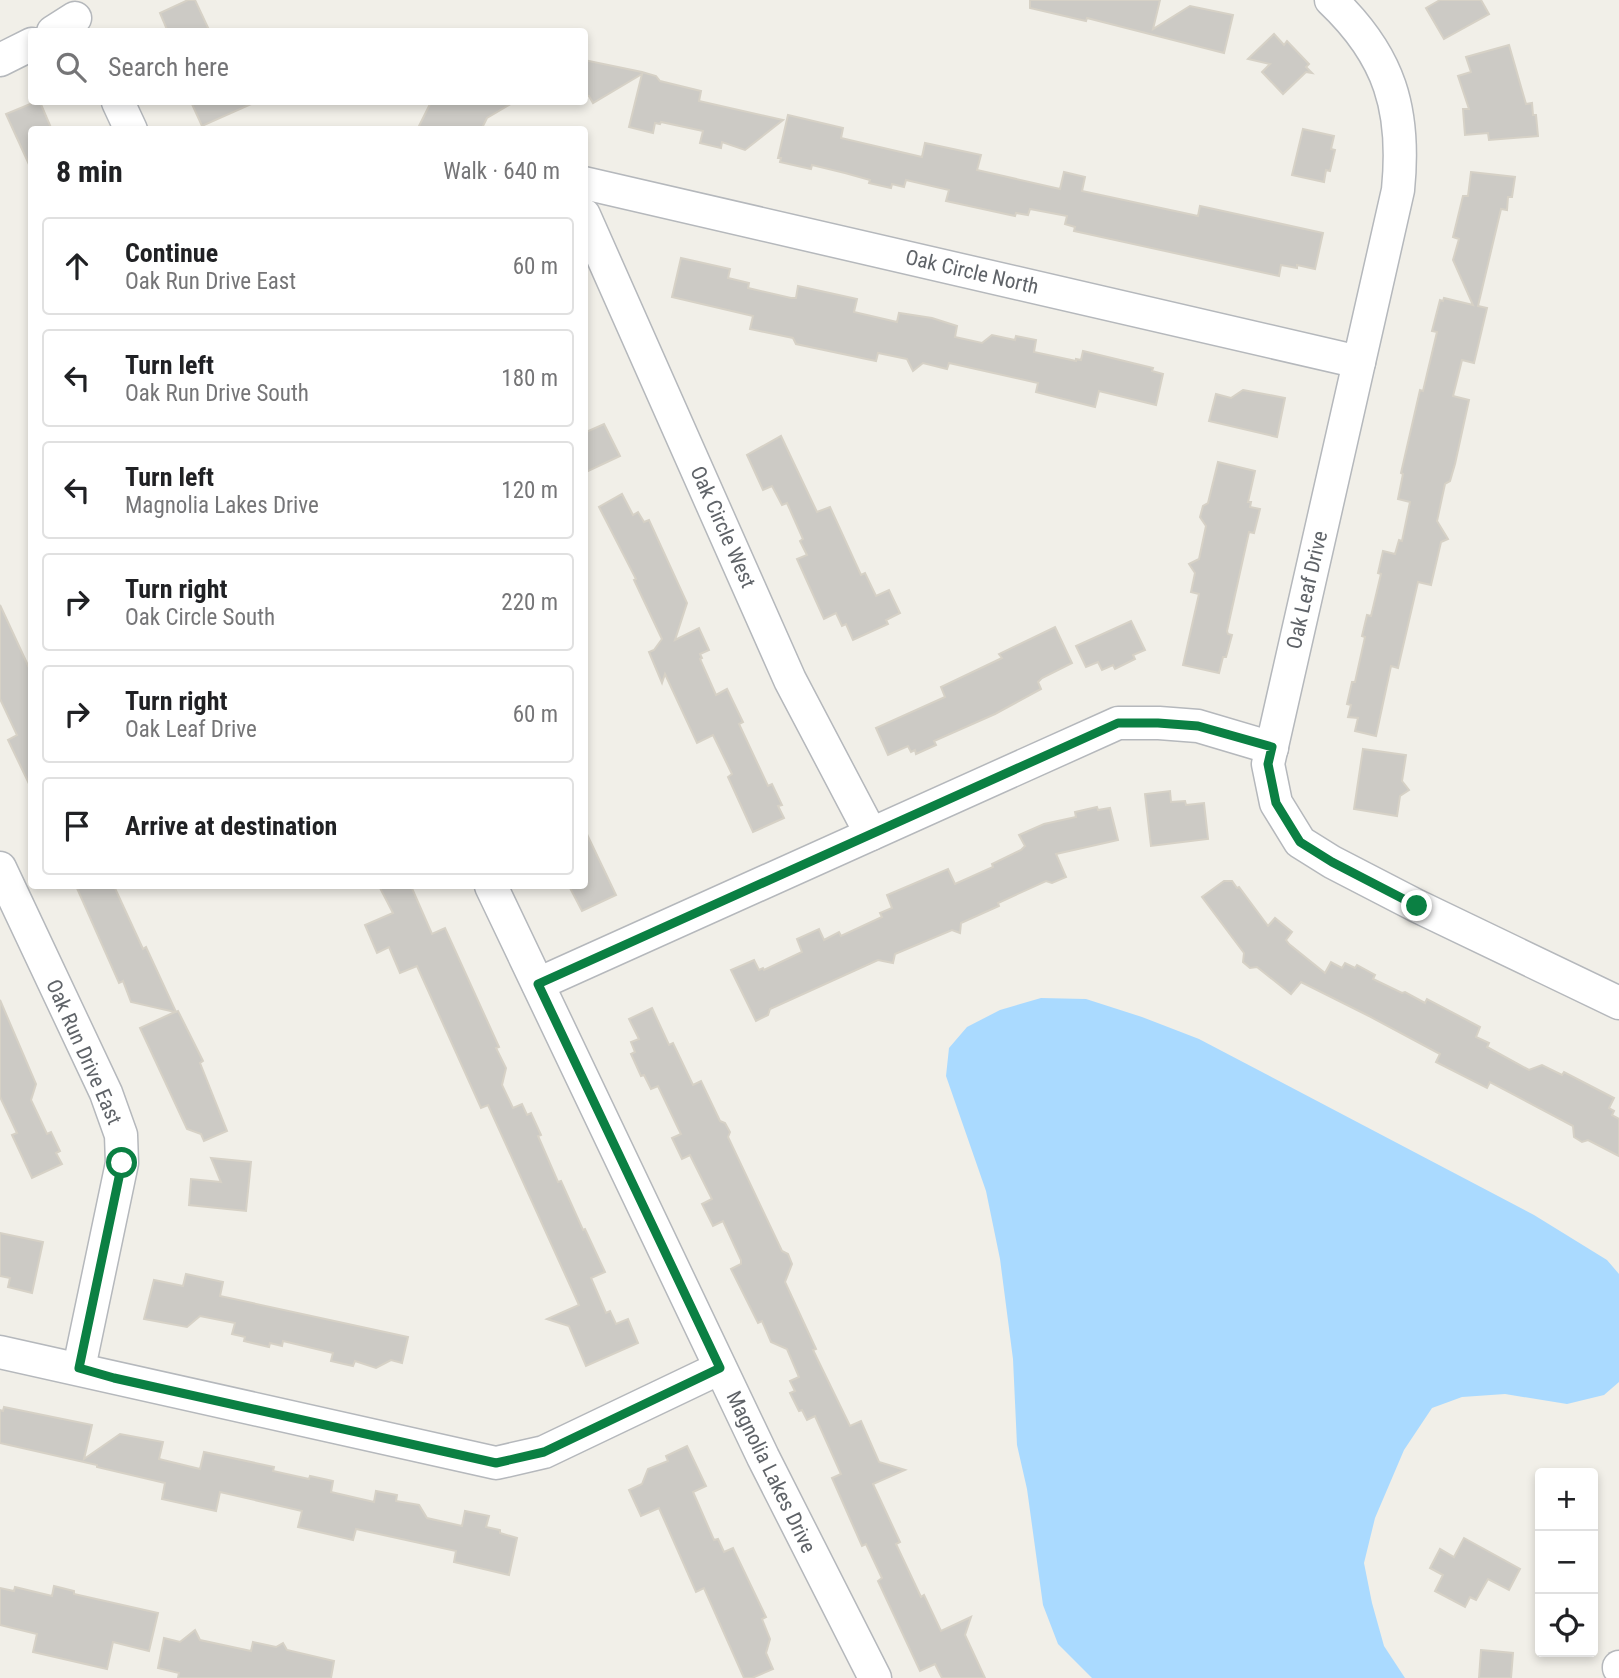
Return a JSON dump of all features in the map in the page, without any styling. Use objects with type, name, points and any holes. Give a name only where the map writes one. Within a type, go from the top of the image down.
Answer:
[{"type":"street","name":"Oak Leaf Drive","points":[[1331,0],[1349,17],[1380,62],[1390,82],[1400,134],[1401,160],[1398,190],[1268,764],[1276,803],[1300,842],[1332,862],[1619,1003]]},
{"type":"street","points":[[0,60],[28,46]]},
{"type":"street","points":[[119,105],[129,126]]},
{"type":"street","name":"Oak Circle North","points":[[588,184],[1359,362]]},
{"type":"street","name":"Oak Circle West","points":[[588,224],[790,680],[871,834]]},
{"type":"street","points":[[538,984],[1118,723],[1198,726],[1272,747]]},
{"type":"street","name":"Oak Run Drive East","points":[[0,868],[106,1093],[121,1135],[122,1163],[79,1368]]},
{"type":"street","name":"Magnolia Lakes Drive","points":[[492,889],[763,1458],[875,1678]]},
{"type":"street","points":[[0,1352],[496,1463],[544,1452],[720,1368]]},
{"type":"water","points":[[1041,998],[1086,999],[1199,1039],[1534,1215],[1607,1260],[1619,1274],[1619,1382],[1604,1395],[1567,1404],[1505,1394],[1462,1397],[1432,1408],[1404,1450],[1375,1518],[1364,1563],[1384,1646],[1405,1678],[1092,1678],[1058,1644],[1043,1605],[1027,1489],[1017,1445],[1013,1359],[1000,1259],[986,1191],[946,1076],[949,1048],[967,1027],[1000,1010]]},
{"type":"building","points":[[188,0],[195,0],[208,28],[166,28],[160,13]]},
{"type":"building","points":[[1030,0],[1160,0],[1153,29],[1190,6],[1233,15],[1224,53],[1087,18],[1086,21],[1030,8]]},
{"type":"building","points":[[1440,0],[1481,0],[1489,14],[1444,39],[1426,8]]},
{"type":"building","points":[[1274,34],[1284,45],[1287,41],[1309,64],[1306,67],[1312,73],[1306,72],[1283,94],[1262,72],[1270,64],[1248,59]]},
{"type":"building","points":[[1509,45],[1526,104],[1532,103],[1533,115],[1536,115],[1538,136],[1489,140],[1488,133],[1465,135],[1463,109],[1469,109],[1458,76],[1471,72],[1466,57]]},
{"type":"building","points":[[588,61],[642,72],[656,76],[660,81],[701,91],[699,101],[783,120],[745,150],[722,142],[721,148],[700,143],[703,131],[661,122],[655,123],[653,133],[629,127],[642,74],[593,103],[589,96]]},
{"type":"building","points":[[28,105],[41,105],[50,126],[28,126],[28,162],[6,114]]},
{"type":"building","points":[[192,105],[249,105],[202,126]]},
{"type":"building","points":[[430,105],[509,105],[487,118],[483,126],[419,126]]},
{"type":"building","points":[[788,115],[843,128],[841,138],[922,157],[925,143],[981,155],[977,170],[1060,189],[1064,172],[1085,177],[1082,191],[1198,216],[1200,206],[1323,233],[1315,269],[1281,265],[1279,276],[1074,231],[1075,227],[1065,224],[1067,216],[1030,209],[1028,215],[1016,213],[1015,216],[946,201],[949,190],[906,180],[904,187],[892,184],[891,188],[812,165],[811,169],[780,162],[781,158],[778,158]]},
{"type":"building","points":[[1303,129],[1334,136],[1331,149],[1335,150],[1324,182],[1292,175]]},
{"type":"building","points":[[1471,172],[1515,177],[1512,197],[1508,197],[1507,210],[1501,209],[1478,306],[1487,308],[1474,363],[1462,360],[1453,396],[1469,400],[1455,464],[1450,481],[1445,484],[1437,521],[1448,539],[1441,542],[1431,585],[1418,582],[1398,668],[1391,666],[1376,736],[1355,731],[1358,718],[1348,717],[1351,705],[1347,704],[1352,682],[1355,682],[1367,615],[1371,616],[1381,574],[1378,573],[1383,551],[1395,554],[1399,540],[1402,541],[1410,502],[1398,499],[1403,474],[1401,473],[1420,390],[1423,391],[1437,332],[1432,331],[1440,300],[1443,301],[1444,298],[1473,305],[1453,260],[1459,239],[1453,237],[1463,196],[1468,196]]},
{"type":"building","points":[[681,258],[730,269],[728,278],[749,283],[748,288],[796,298],[798,286],[857,299],[854,312],[897,322],[899,313],[932,318],[957,326],[955,337],[982,343],[992,335],[1015,340],[1016,336],[1036,340],[1034,352],[1076,361],[1081,360],[1083,351],[1153,368],[1152,371],[1163,374],[1156,405],[1099,391],[1095,407],[1036,392],[1038,383],[949,363],[947,369],[923,363],[913,371],[907,359],[878,353],[876,361],[796,344],[793,338],[750,329],[753,316],[672,297]]},
{"type":"building","points":[[1243,390],[1285,398],[1277,437],[1209,421],[1216,394],[1231,398]]},
{"type":"building","points":[[604,424],[620,456],[588,471],[588,431]]},
{"type":"building","points":[[781,436],[817,512],[830,507],[861,575],[865,573],[876,596],[889,590],[900,613],[886,620],[888,624],[853,640],[846,624],[842,626],[836,613],[824,619],[797,559],[807,555],[787,503],[782,505],[772,486],[763,490],[747,455]]},
{"type":"building","points":[[1218,462],[1255,471],[1248,502],[1251,502],[1250,507],[1260,509],[1254,533],[1249,532],[1227,631],[1232,635],[1219,673],[1183,665],[1199,594],[1191,592],[1195,573],[1189,564],[1199,559],[1206,526],[1200,517],[1203,506],[1208,503]]},
{"type":"building","points":[[622,494],[633,515],[638,512],[644,522],[649,520],[687,603],[675,640],[699,628],[709,650],[700,654],[700,659],[716,695],[727,689],[743,722],[739,724],[768,786],[772,784],[782,805],[778,806],[784,818],[753,832],[728,777],[732,774],[713,735],[697,743],[665,674],[662,683],[649,652],[654,650],[662,639],[634,580],[636,579],[599,507]]},
{"type":"building","points":[[0,605],[28,665],[28,782],[8,740],[17,735],[0,699]]},
{"type":"building","points":[[1131,621],[1145,650],[1133,655],[1135,659],[1115,669],[1113,665],[1102,670],[1098,662],[1086,667],[1076,646]]},
{"type":"building","points":[[1055,627],[1072,663],[1042,678],[1038,682],[1041,689],[995,714],[934,741],[936,745],[916,754],[915,750],[911,752],[908,746],[888,755],[876,728],[945,697],[941,687],[1002,658],[999,654]]},
{"type":"building","points":[[1363,749],[1406,755],[1402,781],[1409,790],[1400,796],[1397,816],[1354,809]]},
{"type":"building","points":[[1170,791],[1171,802],[1185,801],[1186,805],[1204,803],[1208,839],[1151,846],[1145,794]]},
{"type":"building","points":[[1097,807],[1098,810],[1110,808],[1118,840],[1056,854],[1066,877],[1052,883],[1046,881],[998,903],[999,906],[961,923],[960,933],[952,930],[895,954],[893,963],[878,960],[770,1009],[768,1015],[756,1021],[731,970],[754,960],[759,970],[764,970],[802,952],[797,939],[819,929],[824,940],[839,932],[841,936],[882,917],[880,913],[892,908],[887,895],[948,869],[955,884],[993,867],[992,864],[1021,850],[1025,846],[1019,835],[1044,824],[1076,817],[1075,812]]},
{"type":"building","points":[[588,836],[616,895],[582,911],[571,889],[588,889]]},
{"type":"building","points":[[1224,881],[1232,881],[1239,887],[1268,926],[1275,918],[1292,932],[1286,940],[1289,944],[1325,973],[1331,962],[1342,968],[1345,963],[1355,968],[1357,965],[1375,975],[1373,979],[1425,1003],[1427,999],[1480,1027],[1476,1037],[1489,1043],[1487,1047],[1529,1070],[1542,1065],[1562,1075],[1564,1072],[1614,1098],[1609,1108],[1614,1111],[1612,1115],[1619,1119],[1619,1156],[1588,1140],[1582,1142],[1574,1137],[1573,1126],[1490,1082],[1487,1088],[1436,1062],[1440,1054],[1367,1015],[1301,982],[1291,994],[1257,967],[1250,968],[1243,962],[1244,953],[1202,897]]},
{"type":"building","points":[[77,889],[115,889],[143,949],[146,947],[176,1012],[178,1011],[203,1061],[200,1063],[227,1131],[204,1141],[201,1134],[187,1129],[140,1028],[175,1012],[131,1002],[123,981],[119,983]]},
{"type":"building","points":[[381,889],[412,889],[432,934],[445,928],[499,1047],[496,1048],[506,1068],[502,1085],[513,1108],[522,1104],[527,1115],[531,1113],[558,1182],[561,1181],[605,1272],[591,1278],[606,1313],[610,1311],[616,1324],[628,1319],[638,1343],[586,1366],[569,1326],[547,1319],[579,1305],[488,1105],[481,1108],[417,966],[400,973],[389,947],[377,953],[365,925],[393,913]]},
{"type":"building","points":[[0,1000],[36,1084],[31,1100],[47,1134],[51,1132],[60,1151],[56,1153],[62,1164],[32,1178],[12,1135],[17,1133],[0,1097]]},
{"type":"building","points":[[652,1008],[669,1045],[673,1043],[693,1085],[701,1081],[720,1121],[725,1123],[730,1132],[728,1137],[782,1251],[788,1254],[792,1264],[785,1282],[816,1349],[813,1350],[850,1426],[861,1421],[879,1462],[905,1470],[873,1484],[900,1542],[896,1544],[921,1597],[924,1595],[941,1631],[971,1617],[965,1635],[985,1678],[942,1678],[935,1664],[920,1671],[878,1581],[882,1578],[866,1544],[862,1546],[832,1478],[841,1474],[815,1416],[807,1420],[790,1393],[795,1391],[790,1381],[799,1377],[787,1349],[771,1342],[762,1321],[758,1323],[731,1269],[741,1264],[741,1260],[723,1221],[713,1226],[702,1204],[712,1199],[690,1155],[682,1159],[672,1138],[681,1134],[658,1086],[651,1089],[644,1075],[641,1076],[631,1054],[635,1052],[631,1042],[639,1039],[629,1019]]},
{"type":"building","points":[[211,1158],[251,1162],[246,1211],[189,1205],[191,1179],[221,1182]]},
{"type":"building","points":[[0,1233],[43,1242],[32,1293],[8,1287],[10,1278],[0,1276]]},
{"type":"building","points":[[186,1274],[223,1282],[220,1296],[408,1337],[402,1363],[391,1360],[376,1368],[355,1361],[353,1366],[331,1361],[333,1353],[283,1341],[282,1346],[270,1343],[269,1347],[244,1341],[245,1337],[232,1334],[235,1323],[200,1316],[187,1327],[144,1319],[154,1280],[183,1286]]},
{"type":"building","points":[[4,1407],[92,1425],[84,1459],[120,1434],[163,1442],[159,1459],[200,1469],[204,1452],[274,1467],[273,1471],[333,1481],[331,1492],[374,1502],[376,1491],[397,1495],[396,1501],[419,1505],[427,1518],[462,1526],[465,1511],[489,1516],[486,1527],[517,1538],[509,1575],[454,1562],[456,1551],[356,1529],[353,1540],[298,1527],[302,1511],[220,1492],[216,1511],[162,1499],[165,1483],[0,1443],[0,1410],[3,1411]]},
{"type":"building","points":[[687,1446],[706,1486],[693,1492],[714,1540],[718,1539],[724,1552],[733,1548],[766,1617],[762,1619],[770,1639],[766,1653],[773,1669],[752,1678],[744,1678],[704,1588],[696,1592],[659,1508],[641,1516],[629,1490],[642,1484],[648,1469],[668,1461],[666,1456]]},
{"type":"building","points":[[1464,1538],[1520,1569],[1509,1590],[1488,1579],[1476,1600],[1470,1597],[1465,1607],[1435,1591],[1443,1575],[1430,1568],[1440,1549],[1454,1557]]},
{"type":"building","points":[[54,1586],[74,1591],[74,1594],[158,1613],[149,1651],[113,1642],[107,1669],[33,1652],[37,1634],[0,1625],[0,1588],[14,1591],[15,1587],[52,1596]]},
{"type":"building","points":[[195,1630],[200,1640],[251,1651],[253,1642],[276,1647],[283,1643],[287,1650],[334,1661],[331,1678],[178,1678],[179,1673],[158,1668],[164,1638],[180,1642]]},
{"type":"building","points":[[1481,1650],[1513,1653],[1511,1678],[1479,1678]]},
{"type":"route","points":[[122,1163],[79,1368],[496,1463],[544,1452],[720,1368],[538,984],[1118,723],[1198,726],[1272,747],[1268,764],[1276,803],[1300,842],[1332,862],[1417,906]]}]
